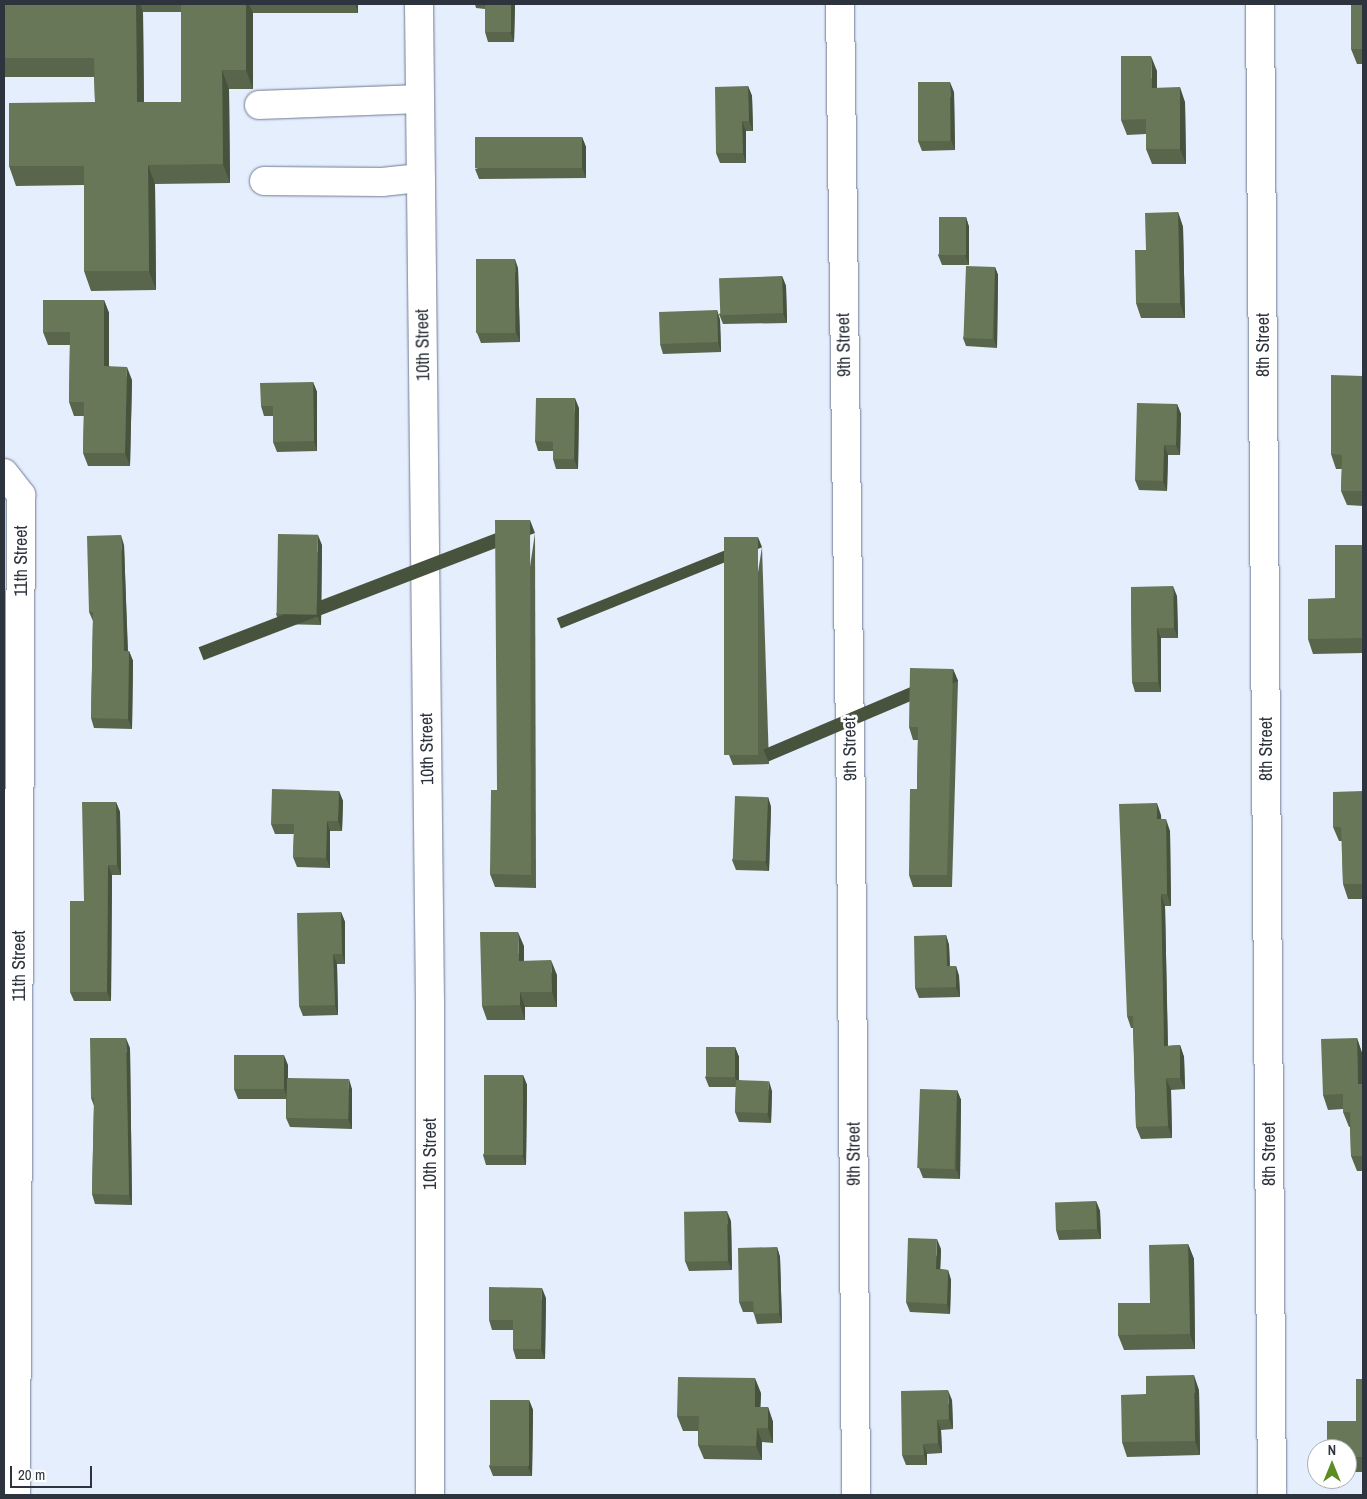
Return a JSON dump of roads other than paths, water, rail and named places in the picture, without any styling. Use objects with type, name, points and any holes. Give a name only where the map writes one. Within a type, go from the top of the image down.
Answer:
[{"type":"street","name":"10th Street","points":[[419,4],[429,981],[430,1495]]},
{"type":"street","name":"9th Street","points":[[840,4],[851,824],[856,1495]]},
{"type":"street","name":"8th Street","points":[[1260,4],[1272,1495]]},
{"type":"street","points":[[259,105],[420,99]]},
{"type":"street","points":[[264,181],[382,182],[421,178]]},
{"type":"street","name":"11th Street","points":[[4,473],[21,495],[16,1495]]}]
